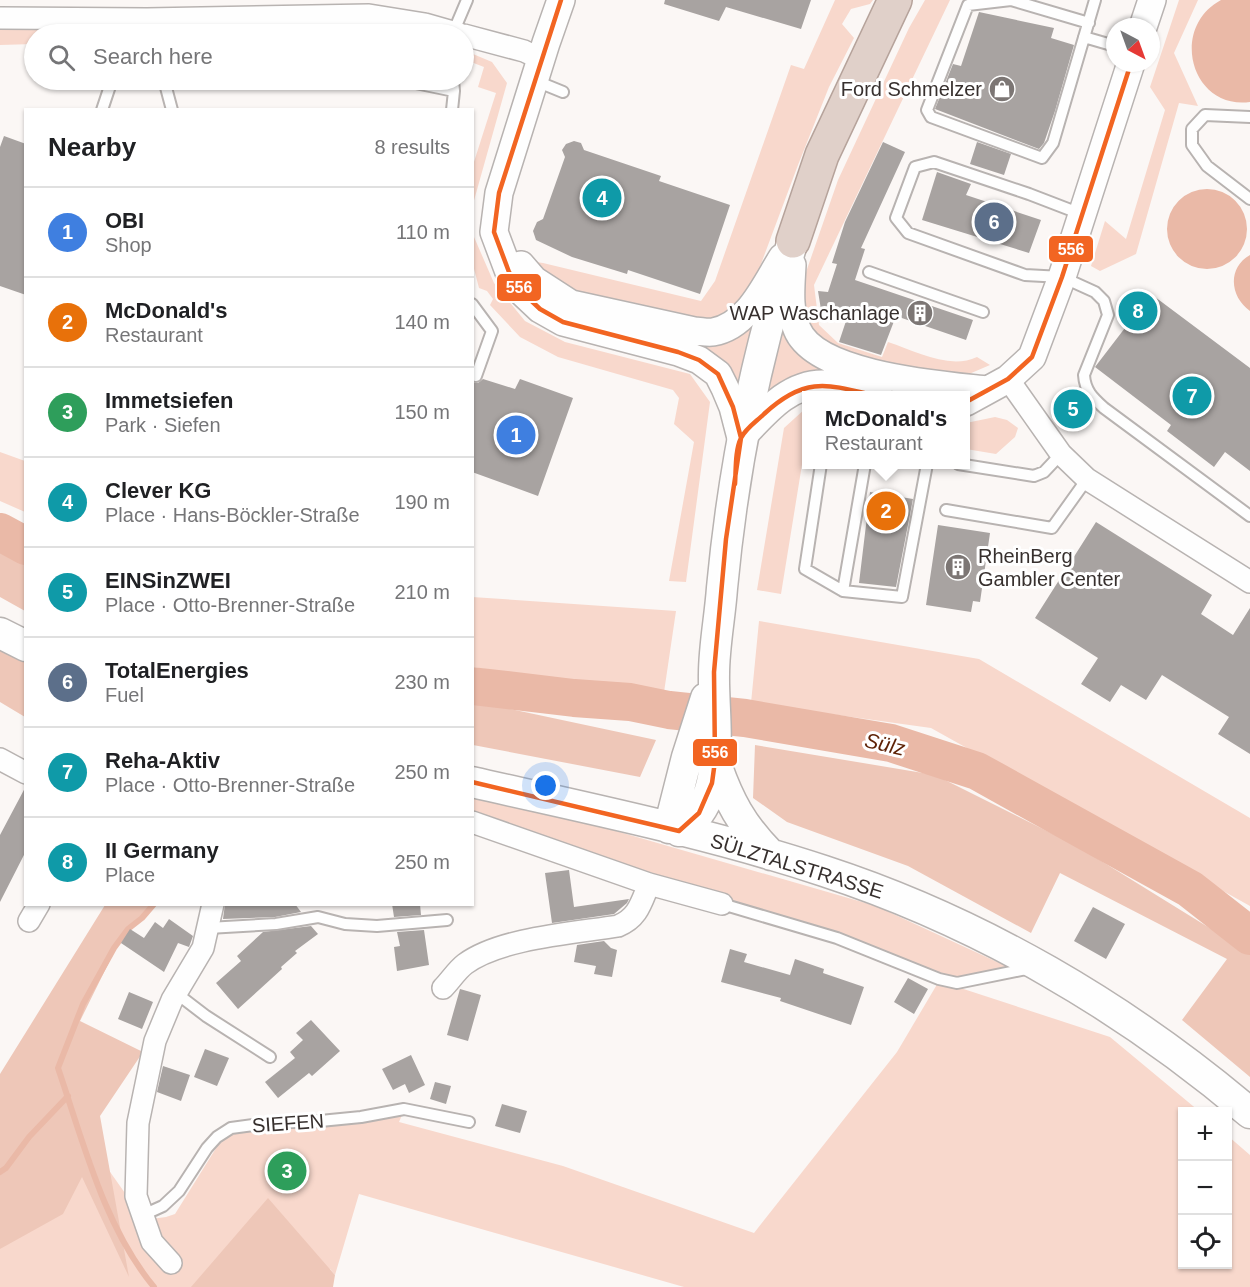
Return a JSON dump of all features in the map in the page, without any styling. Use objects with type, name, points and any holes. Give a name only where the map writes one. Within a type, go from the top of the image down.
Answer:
[{"type":"highway","points":[[793,241],[822,155],[895,0]]},
{"type":"main road","points":[[674,830],[699,813],[712,783],[701,759],[714,672],[726,539],[741,438],[766,332],[793,241]]},
{"type":"main road","points":[[0,633],[24,645]]},
{"type":"main road","points":[[701,759],[741,820],[771,855]]},
{"type":"main road","name":"SÜLZTALSTRASSE","points":[[474,782],[771,855],[885,893],[965,927],[1040,966],[1138,1028],[1250,1113]]},
{"type":"street","points":[[561,0],[499,193],[494,232],[509,272],[522,292],[540,309],[563,322],[678,352],[699,360],[718,374],[722,381],[733,407],[741,438]]},
{"type":"street","points":[[1146,18],[1152,0]]},
{"type":"street","points":[[158,24],[199,9],[369,15],[425,24]]},
{"type":"street","points":[[0,18],[79,24]]},
{"type":"street","points":[[474,38],[524,51],[538,69]]},
{"type":"street","points":[[987,390],[1032,357],[1062,278],[1128,72]]},
{"type":"street","points":[[496,210],[520,264],[534,280],[552,293],[571,304],[694,331],[713,332],[731,325],[750,309],[793,241]]},
{"type":"street","points":[[793,241],[790,308],[797,331],[812,349],[833,362],[911,382],[987,390],[1061,453],[1087,479],[1250,582]]},
{"type":"street","points":[[741,438],[774,404],[791,392],[810,385],[826,384],[857,391]]},
{"type":"street","points":[[0,759],[24,771]]},
{"type":"street","points":[[474,823],[650,884],[722,904]]},
{"type":"street","points":[[444,988],[465,965],[491,950],[542,938],[627,923],[635,916],[650,884]]},
{"type":"street","points":[[171,1263],[152,1242],[136,1196],[138,1123],[155,1041],[176,993],[203,948],[213,906]]},
{"type":"lane","points":[[463,24],[467,0]]},
{"type":"lane","points":[[1089,23],[1011,0],[969,5],[927,110],[931,117],[1042,158],[1053,143],[1089,23],[1095,0]]},
{"type":"lane","points":[[1084,37],[1106,43]]},
{"type":"lane","points":[[538,69],[563,92]]},
{"type":"lane","points":[[103,108],[109,90]]},
{"type":"lane","points":[[167,90],[171,108]]},
{"type":"lane","points":[[452,108],[454,90]]},
{"type":"lane","points":[[1250,117],[1205,115],[1192,129],[1192,145],[1207,166],[1250,199]]},
{"type":"lane","points":[[1081,214],[934,162],[915,167],[896,219],[908,233],[1025,275],[1062,278],[1095,292],[1104,301],[1108,315],[1084,375],[1084,385],[1089,394],[1104,408],[1250,516]]},
{"type":"lane","points":[[868,272],[983,312]]},
{"type":"lane","points":[[474,307],[492,332],[476,376]]},
{"type":"lane","points":[[970,467],[1034,476],[1044,472],[1061,453]]},
{"type":"lane","points":[[820,469],[805,569],[843,591],[902,597],[926,469]]},
{"type":"lane","points":[[843,591],[864,469]]},
{"type":"lane","points":[[946,510],[1052,528],[1087,479]]},
{"type":"lane","points":[[722,904],[837,938],[939,979],[957,983],[1040,966]]},
{"type":"lane","points":[[208,928],[276,924],[318,917],[345,924],[377,926],[447,920]]},
{"type":"lane","points":[[176,993],[206,1016],[270,1057]]},
{"type":"lane","name":"SIEFEN","points":[[143,1215],[163,1206],[179,1191],[207,1148],[217,1137],[231,1128],[276,1122],[310,1122],[351,1118],[404,1109],[470,1122]]},
{"type":"shaded area","points":[[835,0],[873,0],[870,4],[851,9],[842,24],[854,38],[829,87],[746,304],[710,323],[578,299],[529,261],[701,301],[715,281],[791,65],[804,69]]},
{"type":"shaded area","points":[[925,0],[950,0],[814,285],[819,325],[838,343],[882,357],[888,342],[932,358],[955,361],[977,357],[990,365],[969,374],[936,375],[841,356],[810,333],[798,305],[805,275],[838,180],[909,28]]},
{"type":"shaded area","points":[[1179,0],[1198,0],[1174,53],[1198,106],[1179,103],[1136,254],[1100,271],[1091,266],[1105,221],[1126,239],[1165,110],[1150,87],[1155,72],[1160,72],[1160,57]]},
{"type":"shaded area","points":[[1221,0],[1250,0],[1250,102],[1230,101],[1213,93],[1201,81],[1194,64],[1192,47],[1195,29],[1205,13]]},
{"type":"shaded area","points":[[0,29],[24,29],[24,44],[0,45]]},
{"type":"shaded area","points":[[474,54],[492,62],[507,83],[474,200],[474,162],[496,93],[478,87],[484,67],[474,63]]},
{"type":"shaded area","points":[[1207,189],[1222,192],[1235,201],[1244,214],[1247,229],[1244,244],[1235,257],[1222,266],[1207,269],[1192,266],[1179,257],[1170,244],[1167,229],[1170,214],[1179,201],[1192,192]]},
{"type":"shaded area","points":[[474,237],[494,283],[525,321],[565,342],[690,374],[710,402],[686,582],[669,581],[694,442],[674,424],[679,398],[673,390],[558,357],[520,337],[490,305],[493,299],[487,291],[479,288],[474,269]]},
{"type":"shaded area","points":[[1250,255],[1250,311],[1238,298],[1234,283],[1237,267]]},
{"type":"shaded area","points":[[544,298],[692,337],[765,300],[738,392]]},
{"type":"shaded area","points":[[785,310],[796,342],[938,391],[889,391],[843,380],[802,391],[802,393],[764,405]]},
{"type":"shaded area","points":[[802,412],[802,465],[781,594],[757,590],[784,428]]},
{"type":"shaded area","points":[[995,417],[1007,420],[1018,428],[1015,437],[996,454],[970,450],[970,422]]},
{"type":"shaded area","points":[[0,452],[24,461],[24,512],[0,501]]},
{"type":"shaded area","points":[[0,539],[24,551],[24,610],[0,597]]},
{"type":"shaded area","points":[[474,597],[676,611],[663,699],[474,667]]},
{"type":"shaded area","points":[[759,621],[979,659],[1250,818],[1250,906],[931,728],[751,703]]},
{"type":"shaded area","points":[[0,649],[24,659],[24,716],[0,702]]},
{"type":"shaded area","points":[[474,701],[656,740],[640,777],[474,745]]},
{"type":"shaded area","points":[[755,745],[935,775],[1077,846],[1250,953],[1250,1077],[1182,1020],[1227,959],[1060,873],[1031,933],[908,866],[787,822],[753,798]]},
{"type":"shaded area","points":[[474,796],[571,818],[876,906],[1008,967],[958,980],[719,897],[474,816]]},
{"type":"shaded area","points":[[104,906],[155,906],[128,930],[118,944],[80,1021],[143,1052],[100,1116],[129,1277],[82,1177],[63,1214],[0,1249],[0,1074]]},
{"type":"shaded area","points":[[939,981],[1110,1037],[1194,1107],[1178,1107],[1178,1269],[1232,1269],[1232,1139],[1250,1155],[1250,1287],[684,1287],[359,1194],[335,1275],[330,1269],[324,1287],[0,1287],[0,1135],[60,1101],[144,1220],[175,1214],[223,1137],[290,1121],[402,1115],[399,1122],[563,1166],[754,1233],[897,1052]]},
{"type":"shaded area","points":[[268,1198],[335,1275],[333,1287],[191,1287]]},
{"type":"building","points":[[665,0],[811,0],[801,29],[726,7],[719,21],[664,4]]},
{"type":"building","name":"Ford Schmelzer","points":[[979,12],[1054,28],[1051,38],[1074,45],[1055,111],[1044,143],[1039,149],[935,109],[953,64],[961,66]]},
{"type":"building","points":[[4,136],[24,143],[24,294],[0,286],[0,147]]},
{"type":"building","points":[[574,141],[581,143],[584,150],[661,176],[659,181],[730,205],[700,294],[628,270],[627,274],[572,257],[536,240],[533,231],[537,222],[543,219],[565,157],[562,150],[566,144]]},
{"type":"building","points":[[883,142],[905,152],[861,248],[865,249],[855,280],[973,320],[966,340],[896,316],[881,355],[839,342],[848,315],[822,316],[818,291],[828,292],[837,264],[832,263],[845,222]]},
{"type":"building","points":[[977,142],[1011,154],[1004,175],[970,164]]},
{"type":"building","points":[[937,172],[971,184],[966,195],[1041,220],[1029,253],[922,220]]},
{"type":"building","points":[[1151,294],[1250,368],[1250,471],[1225,452],[1214,467],[1167,431],[1171,425],[1095,367]]},
{"type":"building","points":[[483,379],[515,389],[520,379],[573,398],[538,496],[474,473],[474,382],[478,383]]},
{"type":"building","points":[[870,492],[913,499],[896,587],[859,583]]},
{"type":"building","points":[[1096,522],[1212,595],[1201,614],[1233,635],[1250,608],[1250,754],[1218,734],[1229,717],[1162,675],[1146,700],[1121,685],[1110,702],[1081,684],[1098,658],[1035,618]]},
{"type":"building","name":"RheinBerg Gambler Center","points":[[938,525],[990,533],[980,602],[973,601],[971,612],[926,605]]},
{"type":"building","points":[[24,790],[24,855],[0,902],[0,835]]},
{"type":"building","points":[[569,870],[574,907],[629,899],[627,903],[614,914],[552,923],[545,873]]},
{"type":"building","points":[[225,906],[296,906],[301,912],[275,917],[223,919]]},
{"type":"building","points":[[392,906],[420,906],[421,915],[394,917]]},
{"type":"building","points":[[1093,907],[1125,924],[1106,959],[1074,941]]},
{"type":"building","points":[[169,919],[193,936],[189,947],[178,943],[164,972],[121,943],[130,929],[144,938],[155,922],[163,928]]},
{"type":"building","points":[[311,926],[318,934],[295,951],[297,953],[281,967],[282,969],[238,1009],[216,983],[241,961],[237,956],[263,932]]},
{"type":"building","points":[[424,930],[429,965],[397,971],[394,947],[400,946],[397,932]]},
{"type":"building","points":[[604,941],[617,950],[612,977],[594,974],[596,966],[574,962],[577,945]]},
{"type":"building","points":[[730,949],[747,954],[744,962],[790,975],[795,959],[824,969],[823,973],[864,987],[851,1025],[780,1001],[781,998],[721,982]]},
{"type":"building","points":[[908,978],[928,989],[914,1014],[894,1002]]},
{"type":"building","points":[[460,989],[481,995],[468,1041],[447,1035]]},
{"type":"building","points":[[129,992],[153,1002],[142,1029],[118,1019]]},
{"type":"building","points":[[311,1020],[340,1051],[312,1076],[309,1073],[278,1098],[265,1082],[295,1058],[290,1052],[303,1040],[296,1033]]},
{"type":"building","points":[[205,1049],[229,1058],[217,1086],[194,1077]]},
{"type":"building","points":[[411,1055],[425,1085],[409,1093],[405,1084],[393,1090],[382,1069]]},
{"type":"building","points":[[163,1066],[190,1075],[181,1101],[157,1092]]},
{"type":"building","points":[[435,1082],[451,1086],[446,1104],[430,1099]]},
{"type":"building","points":[[502,1104],[527,1111],[520,1133],[495,1126]]},
{"type":"waterway","name":"Sülz","points":[[0,532],[24,545]]},
{"type":"waterway","name":"Sülz","points":[[474,686],[630,702],[669,710],[745,718],[891,743],[977,771],[1190,889],[1250,936]]},
{"type":"waterway","points":[[152,906],[128,929],[114,948],[83,1004],[58,1068],[86,1154],[108,1211],[121,1238],[154,1287]]},
{"type":"waterway","points":[[0,1172],[6,1168],[29,1137],[68,1096]]},
{"type":"transit line","name":"556","points":[[474,782],[679,831],[699,813],[712,783],[715,761],[714,672],[726,539],[741,438],[733,407],[718,374],[699,360],[678,352],[563,322],[540,309],[522,292],[509,272],[494,232],[499,193],[561,0]]},
{"type":"transit line","name":"556","points":[[970,400],[1008,379],[1032,357],[1062,277],[1128,72]]},
{"type":"transit line","name":"556","points":[[735,484],[736,460],[743,434],[779,402],[792,393],[817,386],[856,391]]},
{"type":"place","name":"Ford Schmelzer","points":[[1002,89]]},
{"type":"place","name":"Clever KG","points":[[602,198]]},
{"type":"place","name":"TotalEnergies","points":[[994,222]]},
{"type":"place","name":"II Germany","points":[[1138,311]]},
{"type":"place","name":"WAP Waschanlage","points":[[920,313]]},
{"type":"place","name":"Reha-Aktiv","points":[[1192,396]]},
{"type":"place","name":"EINSinZWEI","points":[[1073,409]]},
{"type":"place","name":"OBI","points":[[516,435]]},
{"type":"place","name":"McDonald's","points":[[886,511]]},
{"type":"place","name":"RheinBerg Gambler Center","points":[[958,567]]},
{"type":"place","name":"Immetsiefen","points":[[287,1171]]}]
